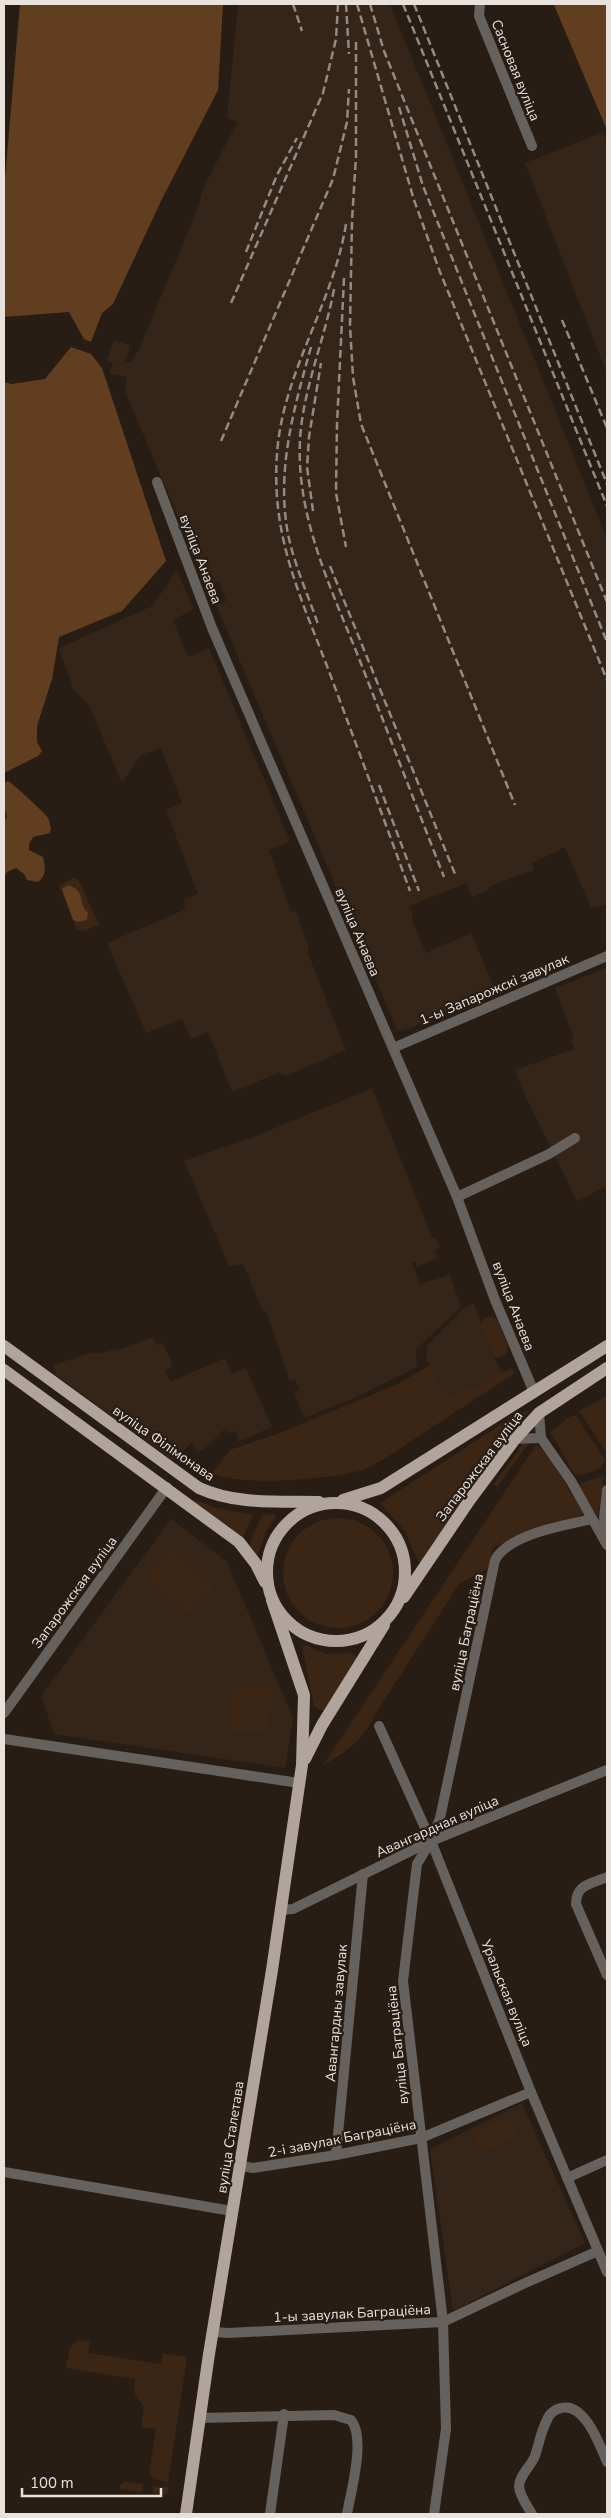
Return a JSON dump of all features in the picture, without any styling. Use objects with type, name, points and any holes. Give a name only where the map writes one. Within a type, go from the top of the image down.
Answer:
[{"type":"main road","name":"вуліца Філімонава","points":[[4,1346],[204,1490],[223,1497],[248,1500],[333,1502]]},
{"type":"main road","name":"Запарожская вуліца","points":[[333,1502],[381,1488],[607,1346]]},
{"type":"main road","name":"Запарожская вуліца","points":[[398,1605],[469,1501],[515,1439],[538,1413],[607,1368]]},
{"type":"main road","points":[[4,1370],[167,1487],[245,1547],[281,1614],[294,1627],[309,1636],[343,1641],[360,1637],[376,1629],[389,1618]]},
{"type":"main road","points":[[333,1502],[351,1504],[370,1512],[387,1525],[396,1537],[405,1564],[406,1578],[398,1605],[322,1725],[302,1765],[304,1694],[270,1595],[268,1561],[279,1533],[301,1512],[333,1502]]},
{"type":"main road","name":"вуліца Сталетава","points":[[186,2514],[199,2418],[302,1765]]},
{"type":"street","name":"Сасновая вуліца","points":[[480,4],[479,16],[532,146]]},
{"type":"street","name":"вуліца Анаева","points":[[157,482],[212,628],[458,1197],[495,1300],[534,1392]]},
{"type":"street","name":"1-ы Запарожскі завулак","points":[[393,1048],[607,956]]},
{"type":"street","points":[[458,1197],[549,1154],[575,1138]]},
{"type":"street","points":[[581,1384],[607,1376]]},
{"type":"street","points":[[538,1413],[541,1438],[556,1458],[607,1544]]},
{"type":"street","points":[[515,1439],[541,1438]]},
{"type":"street","name":"Запарожская вуліца","points":[[4,1714],[167,1487]]},
{"type":"street","points":[[607,1490],[607,1544]]},
{"type":"street","name":"вуліца Баграціёна","points":[[434,2514],[446,2429],[444,2322],[403,1981],[417,1864],[431,1841],[440,1818],[492,1570],[498,1554],[512,1544],[537,1533],[592,1519]]},
{"type":"street","name":"Уральская вуліца","points":[[379,1726],[431,1841],[531,2092],[607,2272]]},
{"type":"street","points":[[4,1739],[299,1783]]},
{"type":"street","name":"Авангардная вуліца","points":[[280,1910],[293,1909],[431,1841],[607,1770]]},
{"type":"street","name":"Авангардны завулак","points":[[336,2155],[363,1874]]},
{"type":"street","points":[[607,1877],[581,1888],[577,1892],[576,1904],[607,1975]]},
{"type":"street","name":"2-і завулак Баграціёна","points":[[240,2166],[253,2168],[336,2155],[421,2138],[531,2092]]},
{"type":"street","points":[[567,2178],[607,2160]]},
{"type":"street","points":[[4,2172],[232,2211]]},
{"type":"street","name":"1-ы завулак Баграціёна","points":[[213,2332],[444,2322],[522,2284],[598,2252]]},
{"type":"street","points":[[532,2514],[519,2488],[520,2480],[534,2459],[547,2418],[556,2409],[563,2407],[573,2409],[582,2416],[591,2428],[607,2462]]},
{"type":"street","points":[[199,2418],[284,2414],[339,2416],[351,2420],[355,2425],[358,2446],[347,2514]]},
{"type":"street","points":[[270,2514],[284,2414]]},
{"type":"shaded area","points":[[20,4],[223,4],[218,90],[161,201],[113,304],[102,313],[91,342],[84,339],[69,312],[4,317],[4,190]]},
{"type":"shaded area","points":[[238,4],[390,4],[607,538],[607,905],[591,908],[565,847],[532,863],[534,870],[488,887],[489,890],[472,897],[466,883],[409,906],[413,917],[411,918],[426,953],[471,933],[496,992],[403,1031],[397,1030],[216,605],[226,601],[219,581],[207,586],[125,391],[127,377],[109,373],[113,363],[107,361],[114,340],[131,345],[125,361],[131,363],[140,347],[198,208],[203,189],[237,122],[227,118]]},
{"type":"shaded area","points":[[607,4],[607,130],[554,5]]},
{"type":"shaded area","points":[[603,132],[607,144],[607,374],[525,163]]},
{"type":"shaded area","points":[[71,347],[91,354],[102,368],[166,561],[122,611],[59,637],[52,679],[37,726],[37,742],[42,751],[38,756],[4,773],[4,382],[12,384],[45,379]]},
{"type":"shaded area","points":[[177,571],[194,609],[173,620],[188,657],[209,648],[290,841],[269,850],[291,912],[296,911],[309,949],[307,951],[346,1050],[286,1076],[278,1073],[232,1092],[208,1032],[191,1039],[182,1019],[146,1033],[107,943],[186,909],[184,899],[198,894],[166,810],[182,803],[161,748],[141,755],[122,783],[89,705],[74,691],[59,648],[152,606]]},
{"type":"shaded area","points":[[8,781],[36,805],[49,821],[50,833],[33,837],[29,844],[29,850],[43,857],[44,874],[38,882],[27,880],[24,874],[16,868],[7,872],[4,877],[4,822],[7,816],[4,807],[4,783]]},
{"type":"shaded area","points":[[73,878],[78,879],[99,925],[83,931],[77,929],[59,885]]},
{"type":"shaded area","points":[[68,885],[78,890],[88,913],[87,920],[78,922],[73,920],[62,889]]},
{"type":"shaded area","points":[[607,968],[607,1186],[577,1201],[522,1089],[515,1070],[574,1049],[571,1039],[574,1038],[555,988]]},
{"type":"shaded area","points":[[372,1088],[433,1239],[436,1238],[440,1248],[435,1250],[439,1258],[417,1267],[415,1262],[412,1263],[420,1284],[450,1275],[461,1307],[416,1349],[417,1367],[352,1399],[304,1418],[294,1392],[299,1390],[295,1379],[290,1381],[266,1311],[263,1312],[243,1264],[229,1266],[184,1161],[256,1136]]},
{"type":"shaded area","points":[[474,1304],[493,1356],[502,1372],[480,1384],[452,1394],[437,1385],[426,1357],[427,1346],[465,1307]]},
{"type":"shaded area","points":[[484,1318],[497,1319],[508,1346],[507,1354],[497,1358],[493,1356],[481,1325]]},
{"type":"shaded area","points":[[153,1337],[157,1345],[163,1343],[173,1366],[165,1370],[170,1382],[225,1358],[232,1374],[246,1368],[272,1427],[239,1441],[235,1431],[228,1434],[226,1428],[204,1449],[197,1452],[192,1442],[174,1461],[57,1376],[54,1370],[54,1365],[92,1352],[95,1354],[124,1348]]},
{"type":"shaded area","points":[[430,1365],[437,1385],[452,1394],[480,1384],[511,1368],[515,1373],[384,1459],[362,1470],[325,1477],[265,1481],[228,1478],[212,1474],[230,1450],[274,1435],[396,1385]]},
{"type":"shaded area","points":[[607,1396],[607,1454],[579,1411]]},
{"type":"shaded area","points":[[530,1410],[518,1423],[421,1564],[405,1531],[380,1503],[519,1413]]},
{"type":"shaded area","points":[[571,1416],[576,1416],[605,1460],[601,1468],[589,1473],[575,1475],[550,1432]]},
{"type":"shaded area","points":[[529,1443],[497,1487],[493,1485],[523,1444]]},
{"type":"shaded area","points":[[536,1445],[547,1453],[584,1514],[493,1547],[488,1568],[459,1584],[365,1732],[353,1745],[323,1765]]},
{"type":"shaded area","points":[[604,1476],[598,1517],[578,1484]]},
{"type":"shaded area","points":[[195,1500],[217,1508],[253,1515],[243,1538],[194,1502]]},
{"type":"shaded area","points":[[275,1514],[276,1517],[267,1530],[257,1556],[249,1545],[262,1515]]},
{"type":"shaded area","points":[[338,1518],[359,1522],[377,1534],[389,1552],[393,1573],[389,1594],[377,1612],[359,1624],[338,1628],[317,1624],[299,1612],[287,1594],[283,1573],[287,1552],[299,1534],[317,1522]]},
{"type":"shaded area","points":[[171,1519],[227,1562],[293,1718],[285,1768],[54,1734],[41,1696]]},
{"type":"shaded area","points":[[171,1550],[214,1586],[190,1614],[147,1578]]},
{"type":"shaded area","points":[[306,1645],[325,1654],[350,1653],[357,1657],[326,1708],[322,1711],[314,1706],[302,1647]]},
{"type":"shaded area","points":[[231,1687],[271,1688],[270,1731],[230,1731]]},
{"type":"shaded area","points":[[522,2103],[585,2243],[453,2311],[430,2149]]},
{"type":"shaded area","points":[[510,2117],[519,2136],[481,2152],[473,2133]]},
{"type":"shaded area","points":[[77,2340],[90,2342],[88,2353],[161,2364],[163,2353],[187,2357],[168,2483],[155,2479],[149,2473],[156,2429],[141,2427],[144,2408],[134,2392],[135,2379],[66,2368],[70,2348]]},
{"type":"shaded area","points":[[125,2481],[143,2484],[142,2493],[120,2489],[120,2485]]},
{"type":"shaded area","points":[[153,2486],[169,2487],[167,2495],[153,2493]]},
{"type":"railway","points":[[293,4],[302,31]]},
{"type":"railway","points":[[231,303],[323,93],[336,39],[338,4]]},
{"type":"railway","points":[[346,4],[349,54]]},
{"type":"railway","points":[[357,4],[414,200],[440,272],[607,680]]},
{"type":"railway","points":[[370,4],[384,51],[607,602]]},
{"type":"railway","points":[[403,4],[607,506]]},
{"type":"railway","points":[[414,4],[607,484]]},
{"type":"railway","points":[[356,42],[356,156],[352,221],[350,326],[353,377],[361,424],[515,805]]},
{"type":"railway","points":[[221,441],[333,179],[347,122],[349,89]]},
{"type":"railway","points":[[399,107],[423,186],[607,642]]},
{"type":"railway","points":[[246,252],[277,175],[297,138]]},
{"type":"railway","points":[[346,224],[332,279],[300,360],[283,415],[278,443],[276,477],[278,508],[290,566],[299,594],[410,891]]},
{"type":"railway","points":[[344,278],[337,424],[336,493],[346,547]]},
{"type":"railway","points":[[334,289],[305,402],[302,421],[300,469],[304,497],[318,553],[444,877]]},
{"type":"railway","points":[[562,320],[607,428]]},
{"type":"railway","points":[[311,347],[293,416],[284,486],[288,534],[297,568],[318,624]]},
{"type":"railway","points":[[313,511],[307,467],[309,437],[321,363]]},
{"type":"railway","points":[[330,566],[455,874]]},
{"type":"railway","points":[[379,785],[419,891]]}]
